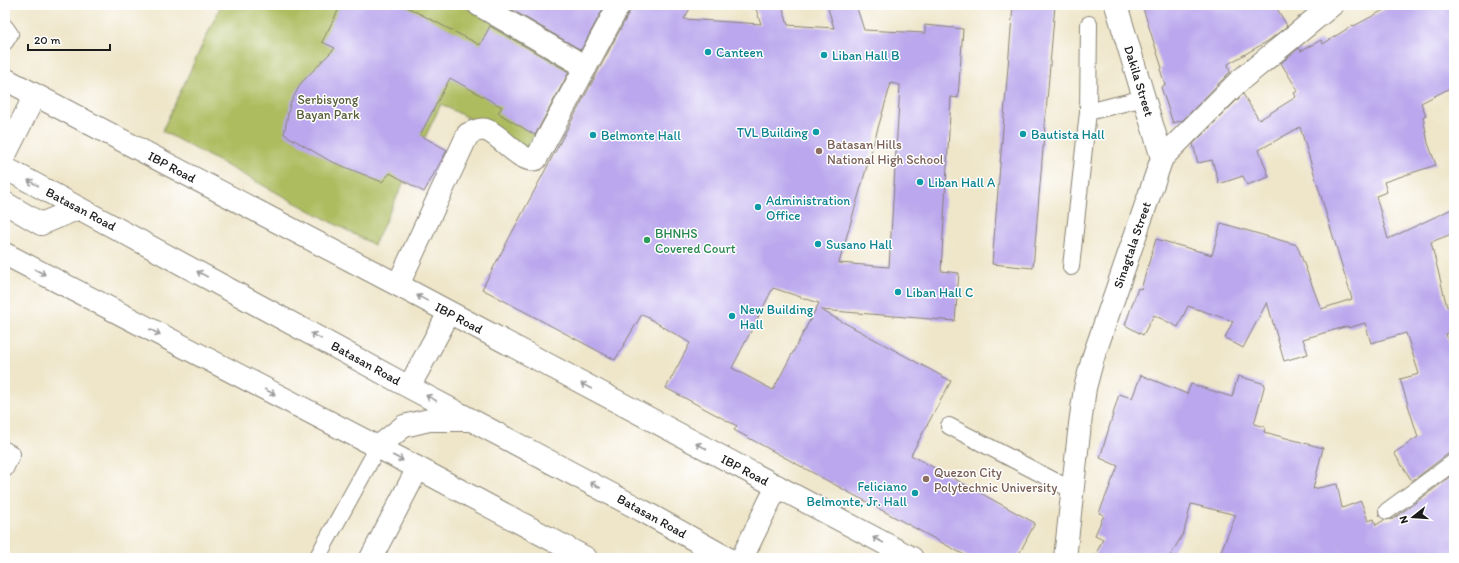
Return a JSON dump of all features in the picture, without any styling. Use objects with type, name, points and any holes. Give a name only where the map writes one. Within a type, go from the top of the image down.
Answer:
[{"type":"street","points":[[480,5],[586,67]]},
{"type":"street","points":[[398,285],[468,134],[477,130],[486,130],[527,159],[536,159],[619,5]]},
{"type":"street","name":"Dakila Street","points":[[1116,5],[1162,158]]},
{"type":"street","name":"Sinagtala Street","points":[[1065,558],[1085,388],[1096,350],[1162,158],[1238,82],[1332,5]]},
{"type":"street","name":"IBP Road","points":[[5,79],[398,285],[912,558]]},
{"type":"street","points":[[5,156],[35,95]]},
{"type":"street","name":"Batasan Road","points":[[5,168],[728,558]]},
{"type":"street","points":[[5,203],[40,224],[79,208]]},
{"type":"street","points":[[5,254],[378,447],[586,558]]},
{"type":"street","points":[[409,387],[449,313]]},
{"type":"street","points":[[378,447],[404,426],[429,420],[471,420]]},
{"type":"street","points":[[371,558],[418,468]]},
{"type":"street","points":[[742,558],[777,486]]},
{"type":"lane","points":[[1071,267],[1088,112],[1089,24]]},
{"type":"lane","points":[[5,27],[10,34],[5,42]]},
{"type":"lane","points":[[1088,112],[1144,98]]},
{"type":"lane","points":[[949,426],[1072,490]]},
{"type":"lane","points":[[318,558],[378,447]]},
{"type":"lane","points":[[5,450],[12,454],[5,469]]},
{"type":"lane","points":[[1387,510],[1454,462]]},
{"type":"green space","name":"Serbisyong Bayan Park","points":[[221,5],[462,5],[569,67],[527,149],[441,104],[374,245],[162,131]]},
{"type":"building","points":[[341,5],[403,5],[480,45],[490,26],[569,72],[535,135],[498,113],[502,107],[450,78],[420,135],[447,150],[424,192],[390,173],[382,182],[330,161],[284,134],[290,104],[301,83],[335,48],[322,42]]},
{"type":"building","points":[[504,5],[605,5],[581,50]]},
{"type":"building","name":"Batasan Hills National High School","points":[[631,5],[692,5],[684,19],[761,24],[756,9],[769,5],[782,5],[788,25],[834,28],[827,5],[856,5],[864,30],[925,33],[925,25],[963,29],[958,98],[951,97],[941,271],[959,273],[955,321],[821,310],[951,381],[911,455],[1035,523],[1017,558],[970,558],[734,430],[737,426],[666,388],[690,343],[642,314],[615,360],[482,289],[630,11]],"holes":[[[891,83],[900,85],[889,267],[839,263]],[[773,288],[819,303],[773,390],[732,368]]]},
{"type":"building","name":"Bautista Hall","points":[[1013,5],[1055,5],[1033,268],[992,264]]},
{"type":"building","points":[[1142,5],[1275,5],[1287,26],[1268,41],[1228,64],[1230,72],[1183,120],[1173,123],[1161,87],[1165,85],[1160,69],[1162,68]]},
{"type":"building","points":[[1393,5],[1454,5],[1454,86],[1421,103],[1426,115],[1423,117],[1428,143],[1436,165],[1384,182],[1387,192],[1376,196],[1388,239],[1454,208],[1454,233],[1431,242],[1447,307],[1454,305],[1454,331],[1446,334],[1454,358],[1454,453],[1448,454],[1412,481],[1394,453],[1418,437],[1400,379],[1419,374],[1406,333],[1371,343],[1365,323],[1348,328],[1348,326],[1303,339],[1308,354],[1284,361],[1267,302],[1243,348],[1225,338],[1233,321],[1188,306],[1178,327],[1154,315],[1143,335],[1125,325],[1138,288],[1141,289],[1156,239],[1212,255],[1221,223],[1297,245],[1321,309],[1352,299],[1300,127],[1259,150],[1269,177],[1247,185],[1243,176],[1219,184],[1212,160],[1198,163],[1193,144],[1243,94],[1259,120],[1296,97],[1294,93],[1298,91],[1281,63],[1299,48],[1301,51],[1321,40],[1323,44],[1353,25],[1354,26]]},
{"type":"building","points":[[1141,375],[1187,394],[1191,384],[1232,397],[1238,376],[1265,384],[1254,424],[1265,427],[1264,432],[1323,448],[1313,489],[1337,484],[1342,508],[1361,501],[1368,521],[1374,519],[1376,525],[1384,520],[1393,519],[1454,474],[1454,558],[1218,558],[1236,515],[1191,504],[1184,532],[1169,558],[1094,558],[1103,539],[1095,535],[1104,515],[1099,513],[1118,466],[1100,458],[1119,394],[1132,398]]},
{"type":"place","name":"Canteen","points":[[708,52]]},
{"type":"place","name":"Liban Hall B","points":[[824,55]]},
{"type":"place","name":"TVL Building","points":[[816,132]]},
{"type":"place","name":"Bautista Hall","points":[[1023,134]]},
{"type":"place","name":"Belmonte Hall","points":[[593,135]]},
{"type":"place","name":"Batasan Hills National High School","points":[[819,151]]},
{"type":"place","name":"Liban Hall A","points":[[920,182]]},
{"type":"place","name":"Administration Office","points":[[758,207]]},
{"type":"place","name":"BHNHS Covered Court","points":[[647,240]]},
{"type":"place","name":"Susano Hall","points":[[818,244]]},
{"type":"place","name":"Liban Hall C","points":[[898,292]]},
{"type":"place","name":"New Building Hall","points":[[732,316]]},
{"type":"place","name":"Quezon City Polytechnic University","points":[[926,479]]},
{"type":"place","name":"Feliciano Belmonte, Jr. Hall","points":[[915,493]]}]
